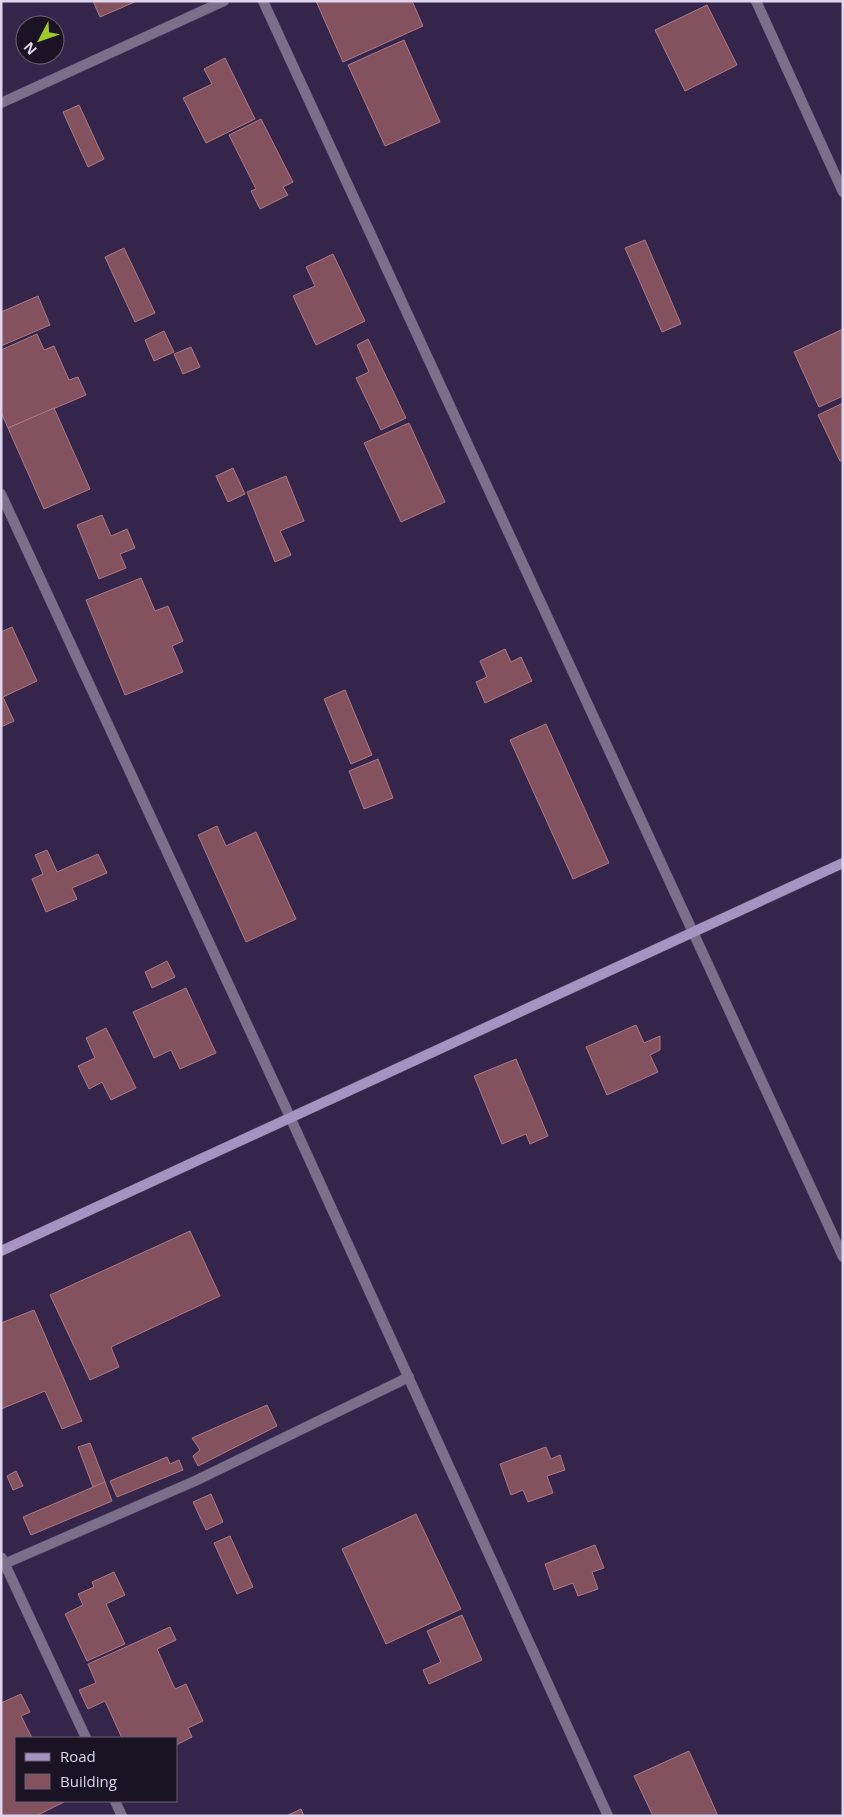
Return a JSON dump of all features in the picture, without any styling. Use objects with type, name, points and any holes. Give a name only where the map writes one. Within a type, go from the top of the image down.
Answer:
[{"type":"street","points":[[1,103],[224,1]]},
{"type":"street","points":[[263,1],[843,1257]]},
{"type":"street","points":[[756,1],[843,192]]},
{"type":"street","points":[[1,494],[290,1117],[608,1816]]},
{"type":"street","points":[[1,1251],[843,863]]},
{"type":"street","points":[[86,1737],[3,1560],[195,1481],[409,1378]]},
{"type":"street","points":[[115,1802],[122,1816]]},
{"type":"building","points":[[93,1],[137,1],[100,17]]},
{"type":"building","points":[[316,1],[412,1],[423,26],[343,62]]},
{"type":"building","points":[[707,5],[737,65],[685,91],[655,30]]},
{"type":"building","points":[[404,40],[440,122],[385,146],[348,65]]},
{"type":"building","points":[[225,58],[255,119],[206,143],[183,98],[212,84],[204,69]]},
{"type":"building","points":[[79,105],[104,159],[88,167],[63,112]]},
{"type":"building","points":[[261,119],[293,182],[283,187],[288,195],[260,209],[251,191],[256,189],[229,135]]},
{"type":"building","points":[[645,240],[681,324],[662,332],[625,248]]},
{"type":"building","points":[[124,248],[155,313],[135,322],[105,257]]},
{"type":"building","points":[[333,254],[365,321],[316,345],[293,296],[315,286],[306,267]]},
{"type":"building","points":[[38,296],[50,325],[1,346],[1,312]]},
{"type":"building","points":[[843,329],[843,396],[819,407],[794,352]]},
{"type":"building","points":[[164,331],[174,352],[154,361],[145,340]]},
{"type":"building","points":[[37,334],[44,350],[54,346],[69,380],[78,377],[86,395],[8,428],[1,412],[1,350]]},
{"type":"building","points":[[368,339],[406,418],[381,430],[356,378],[369,372],[357,345]]},
{"type":"building","points":[[191,347],[200,367],[183,374],[174,354]]},
{"type":"building","points":[[843,403],[843,460],[840,461],[818,415]]},
{"type":"building","points":[[54,408],[90,489],[44,509],[8,428]]},
{"type":"building","points":[[409,423],[445,502],[401,522],[364,443]]},
{"type":"building","points":[[233,468],[245,494],[228,502],[216,476]]},
{"type":"building","points":[[286,476],[304,521],[280,531],[291,555],[275,562],[247,492]]},
{"type":"building","points":[[102,515],[111,536],[127,529],[135,548],[120,554],[126,568],[99,579],[77,525]]},
{"type":"building","points":[[141,578],[155,611],[168,606],[183,641],[172,646],[183,672],[125,695],[86,600]]},
{"type":"building","points":[[12,627],[37,681],[3,697],[14,721],[1,727],[1,632]]},
{"type":"building","points":[[505,649],[511,662],[521,657],[532,681],[485,703],[476,682],[487,677],[480,661]]},
{"type":"building","points":[[345,690],[372,755],[351,764],[324,699]]},
{"type":"building","points":[[546,724],[609,863],[573,879],[510,740]]},
{"type":"building","points":[[378,759],[393,798],[364,809],[349,771]]},
{"type":"building","points":[[217,826],[226,846],[256,832],[296,919],[246,942],[198,835]]},
{"type":"building","points":[[47,850],[57,872],[98,854],[107,873],[72,888],[77,899],[46,912],[32,879],[43,874],[35,855]]},
{"type":"building","points":[[167,961],[175,977],[152,988],[145,972]]},
{"type":"building","points":[[186,988],[216,1053],[180,1069],[171,1050],[154,1058],[133,1012]]},
{"type":"building","points":[[636,1025],[644,1043],[660,1036],[660,1050],[650,1055],[658,1072],[607,1095],[586,1047]]},
{"type":"building","points":[[106,1028],[136,1088],[111,1100],[102,1082],[89,1089],[78,1066],[95,1058],[86,1038]]},
{"type":"building","points":[[516,1059],[548,1136],[530,1144],[526,1134],[502,1144],[474,1076]]},
{"type":"building","points":[[190,1231],[220,1296],[111,1347],[119,1367],[90,1380],[50,1295]]},
{"type":"building","points":[[34,1310],[82,1421],[62,1429],[45,1391],[1,1409],[1,1323]]},
{"type":"building","points":[[267,1405],[277,1426],[198,1466],[193,1456],[200,1450],[192,1438]]},
{"type":"building","points":[[90,1443],[105,1482],[93,1487],[78,1447]]},
{"type":"building","points":[[546,1447],[551,1459],[560,1455],[565,1470],[547,1476],[553,1493],[528,1502],[523,1490],[511,1495],[500,1464]]},
{"type":"building","points":[[167,1457],[170,1464],[179,1460],[183,1470],[117,1497],[110,1481]]},
{"type":"building","points":[[16,1471],[23,1486],[13,1490],[7,1476]]},
{"type":"building","points":[[105,1482],[112,1501],[31,1535],[23,1517]]},
{"type":"building","points":[[211,1494],[223,1522],[206,1530],[193,1502]]},
{"type":"building","points":[[416,1514],[461,1609],[386,1644],[342,1549]]},
{"type":"building","points":[[230,1536],[253,1587],[237,1594],[214,1543]]},
{"type":"building","points":[[595,1545],[604,1568],[592,1572],[598,1589],[578,1596],[573,1583],[554,1590],[545,1564]]},
{"type":"building","points":[[114,1572],[125,1595],[106,1604],[125,1644],[87,1661],[65,1614],[83,1605],[78,1594],[94,1587],[92,1582]]},
{"type":"building","points":[[462,1615],[482,1660],[429,1684],[423,1670],[441,1662],[427,1631]]},
{"type":"building","points":[[170,1627],[176,1640],[157,1649],[175,1689],[186,1684],[203,1721],[188,1728],[192,1737],[178,1744],[178,1737],[122,1737],[105,1701],[88,1709],[79,1690],[96,1683],[88,1664]]},
{"type":"building","points":[[21,1694],[30,1712],[21,1716],[32,1737],[15,1737],[15,1802],[64,1802],[36,1816],[1,1816],[1,1703]]},
{"type":"building","points":[[689,1751],[718,1816],[653,1816],[634,1776]]},
{"type":"building","points":[[301,1809],[304,1816],[286,1816]]}]
